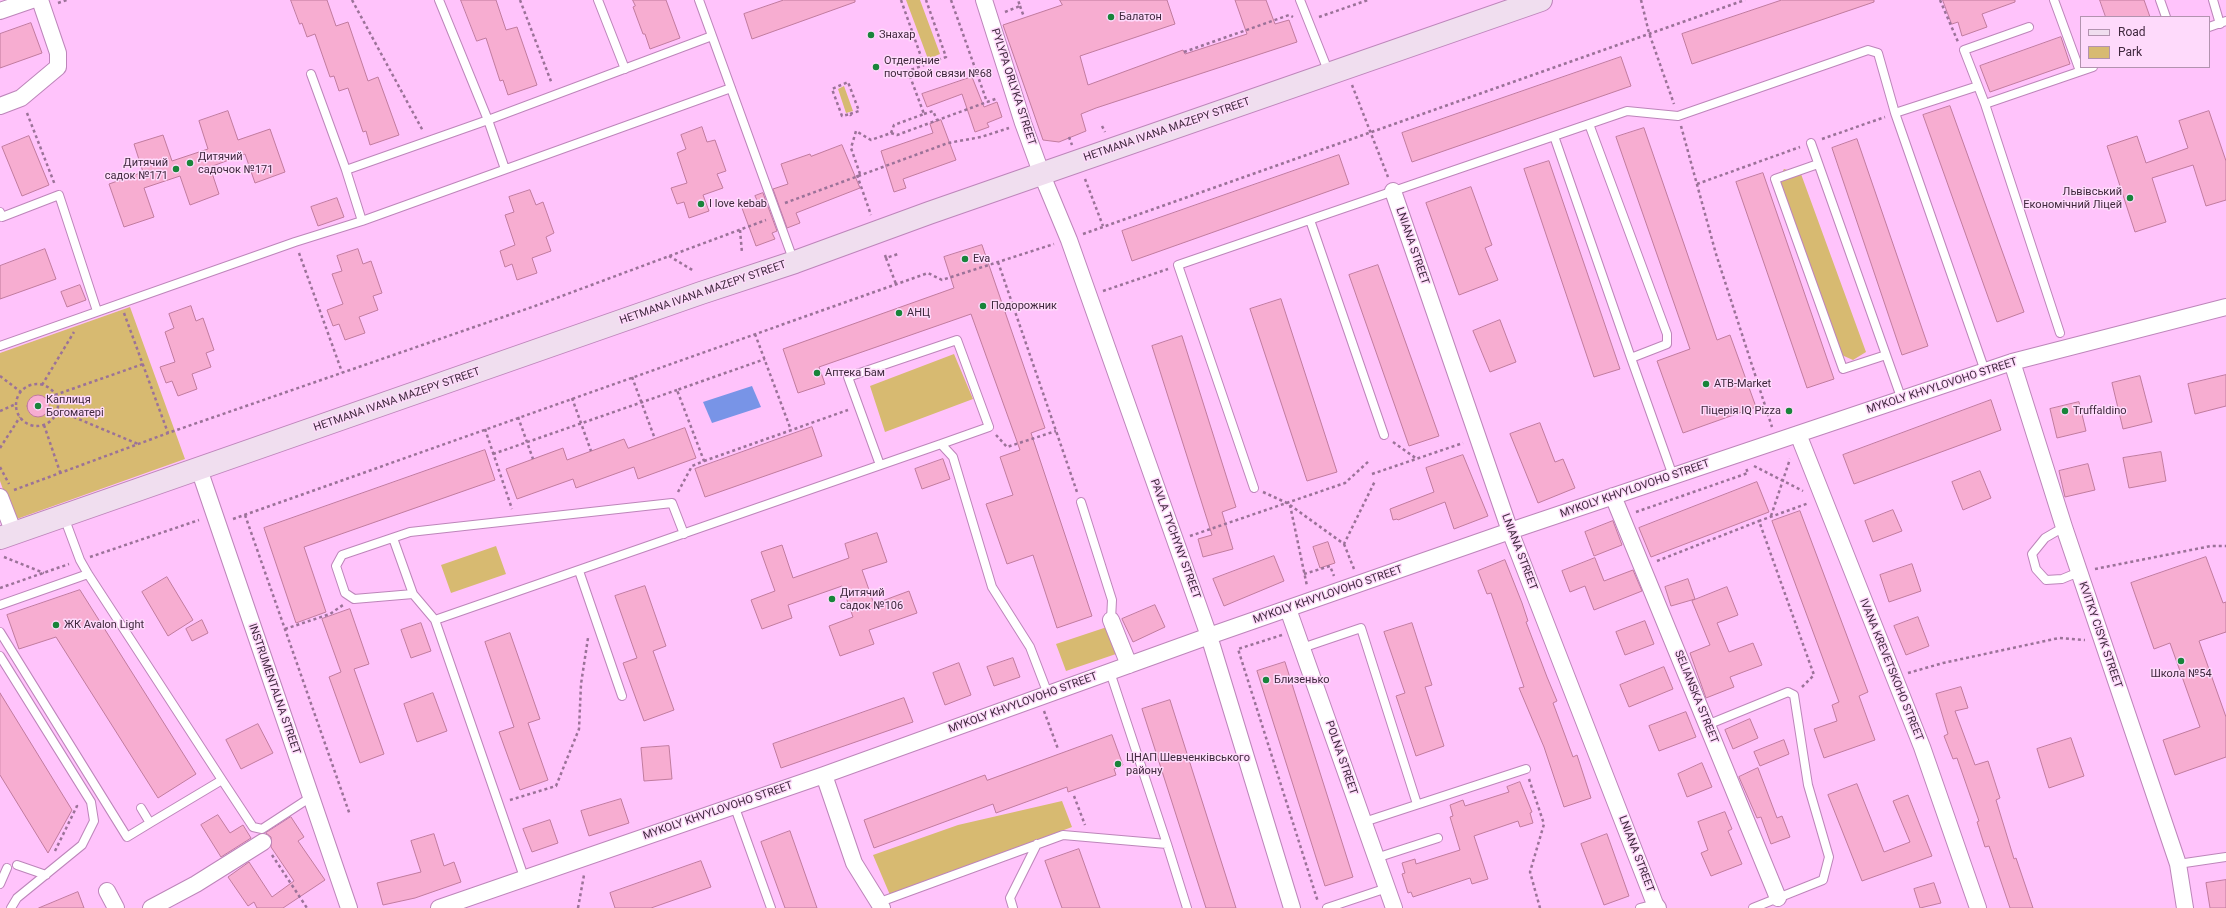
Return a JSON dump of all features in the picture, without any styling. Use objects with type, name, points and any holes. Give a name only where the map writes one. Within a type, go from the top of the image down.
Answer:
[{"type":"main road","name":"HETMANA IVANA MAZEPY STREET","points":[[7,536],[694,295],[795,262],[1541,0]]},
{"type":"street","points":[[0,11],[32,0]]},
{"type":"street","points":[[0,106],[21,98],[58,68],[58,53],[40,0]]},
{"type":"street","name":"PYLYPA ORLYKA STREET","points":[[984,0],[1042,174]]},
{"type":"street","name":"PAVLA TYCHYNY STREET","points":[[1042,174],[1069,240],[1209,636],[1292,908]]},
{"type":"street","name":"LNIANA STREET","points":[[1393,191],[1510,531],[1651,907]]},
{"type":"street","name":"MYKOLY KHVYLOVOHO STREET","points":[[439,908],[824,774],[1209,636],[1613,496],[2012,362],[2226,307]]},
{"type":"street","name":"KVITKY CISYK STREET","points":[[2012,362],[2102,642],[2178,864],[2185,908]]},
{"type":"street","name":"IVANA KREVETSKOHO STREET","points":[[1798,434],[1922,747],[1978,908]]},
{"type":"street","name":"INSTRUMENTALNA STREET","points":[[199,469],[349,908]]},
{"type":"street","name":"SELIANSKA STREET","points":[[1613,496],[1778,898]]},
{"type":"street","points":[[0,497],[7,536]]},
{"type":"street","name":"POLNA STREET","points":[[1288,609],[1394,908]]},
{"type":"street","points":[[1111,620],[1129,665]]},
{"type":"street","points":[[824,774],[854,863],[881,905]]},
{"type":"street","points":[[151,908],[196,884],[263,842]]},
{"type":"street","points":[[107,891],[116,908]]},
{"type":"lane","points":[[439,0],[488,120],[505,169]]},
{"type":"lane","points":[[598,0],[625,69]]},
{"type":"lane","name":"HETMANA IVANA MAZEPY STREET","points":[[699,0],[795,262]]},
{"type":"lane","points":[[1300,0],[1307,21],[1337,71]]},
{"type":"lane","points":[[2054,0],[2080,71]]},
{"type":"lane","points":[[2160,0],[2166,16]]},
{"type":"lane","points":[[2210,27],[2223,22],[2213,0]]},
{"type":"lane","points":[[2029,26],[1964,50],[1985,104],[2060,333]]},
{"type":"lane","points":[[346,170],[488,120],[712,36]]},
{"type":"lane","points":[[1254,488],[1178,265],[1627,111],[1678,116],[1868,50],[1878,53],[1895,113],[1986,371]]},
{"type":"lane","points":[[1985,104],[2089,68]]},
{"type":"lane","points":[[311,74],[346,170],[362,221]]},
{"type":"lane","points":[[1895,113],[1978,86]]},
{"type":"lane","points":[[0,346],[295,242],[362,221],[731,88]]},
{"type":"lane","points":[[1589,124],[1668,334],[1667,344],[1632,358]]},
{"type":"lane","points":[[1554,136],[1673,476]]},
{"type":"lane","points":[[1811,143],[1902,400]]},
{"type":"lane","points":[[1818,164],[1775,179],[1843,368],[1886,355]]},
{"type":"lane","points":[[0,212],[2,217],[59,195],[97,311]]},
{"type":"lane","points":[[1310,220],[1384,435]]},
{"type":"lane","points":[[435,620],[579,571],[989,427],[957,340],[848,377],[880,465]]},
{"type":"lane","points":[[941,444],[953,457],[992,587],[1030,647],[1044,696]]},
{"type":"lane","points":[[1081,502],[1112,600],[1111,620]]},
{"type":"lane","points":[[413,594],[354,599],[346,593],[336,566],[342,555],[410,532],[672,503],[684,534]]},
{"type":"lane","points":[[64,516],[80,560],[88,574],[253,827],[262,829],[311,797]]},
{"type":"lane","points":[[2064,527],[2045,538],[2032,554],[2036,569],[2046,580],[2062,579],[2079,572]]},
{"type":"lane","points":[[393,538],[413,594],[435,620],[524,878]]},
{"type":"lane","points":[[579,571],[622,696]]},
{"type":"lane","points":[[0,605],[88,574]]},
{"type":"lane","points":[[1302,648],[1361,628],[1417,804]]},
{"type":"lane","points":[[0,632],[126,837],[222,780]]},
{"type":"lane","points":[[0,656],[91,802],[94,821],[82,845],[42,873],[17,898],[11,908]]},
{"type":"lane","points":[[1110,672],[1187,908]]},
{"type":"lane","points":[[1707,725],[1788,692],[1794,695],[1808,785],[1829,857],[1822,880],[1753,908]]},
{"type":"lane","points":[[1364,822],[1526,769]]},
{"type":"lane","points":[[734,805],[771,908]]},
{"type":"lane","points":[[141,808],[150,823]]},
{"type":"lane","points":[[881,905],[1063,835],[1167,844]]},
{"type":"lane","points":[[1376,858],[1438,838]]},
{"type":"lane","points":[[1013,908],[1010,898],[1037,844]]},
{"type":"lane","points":[[2178,864],[2226,857]]},
{"type":"lane","points":[[17,865],[42,873]]},
{"type":"lane","points":[[0,884],[7,868]]},
{"type":"lane","points":[[1327,908],[1387,888]]},
{"type":"path","points":[[352,0],[428,141]]},
{"type":"path","points":[[520,0],[556,94]]},
{"type":"path","points":[[900,0],[924,65]]},
{"type":"path","points":[[924,114],[908,71],[946,57],[926,0]]},
{"type":"path","points":[[951,0],[987,102]]},
{"type":"path","points":[[1184,52],[1289,15],[1307,21],[1368,0]]},
{"type":"path","points":[[1641,0],[1649,33],[1678,116],[1716,254],[1777,441]]},
{"type":"path","points":[[0,588],[202,519],[218,524],[245,515],[928,273],[942,280],[1069,240],[1103,226],[1745,0]]},
{"type":"path","points":[[1940,0],[1956,40],[1964,50]]},
{"type":"path","points":[[1020,6],[1024,17]]},
{"type":"path","points":[[1337,71],[1369,132],[1393,191]]},
{"type":"path","points":[[836,116],[841,114],[842,116],[851,115],[859,111],[848,82],[832,88],[841,114]]},
{"type":"path","points":[[871,215],[851,148],[856,130],[870,140],[891,133],[897,135],[1000,97],[1002,105]]},
{"type":"path","points":[[21,98],[59,195]]},
{"type":"path","points":[[891,133],[894,125],[933,111],[937,120]]},
{"type":"path","points":[[1697,184],[1895,113]]},
{"type":"path","points":[[784,203],[948,143],[981,137],[1011,127]]},
{"type":"path","points":[[1085,179],[1103,226]]},
{"type":"path","points":[[0,467],[13,490],[168,433],[535,306],[768,220]]},
{"type":"path","points":[[740,230],[742,253]]},
{"type":"path","points":[[295,242],[342,372]]},
{"type":"path","points":[[896,284],[886,256],[898,254]]},
{"type":"path","points":[[669,256],[694,271]]},
{"type":"path","points":[[998,262],[1081,502]]},
{"type":"path","points":[[1088,296],[1178,265]]},
{"type":"path","points":[[121,303],[168,433]]},
{"type":"path","points":[[42,385],[74,332]]},
{"type":"path","points":[[755,334],[791,430]]},
{"type":"path","points":[[494,454],[764,359]]},
{"type":"path","points":[[55,395],[142,364]]},
{"type":"path","points":[[0,376],[21,392]]},
{"type":"path","points":[[632,377],[655,439]]},
{"type":"path","points":[[31,385],[42,385],[48,387],[55,395],[57,410],[54,416],[44,424],[31,425],[20,417],[16,404],[21,392],[31,385]]},
{"type":"path","points":[[677,390],[704,461]]},
{"type":"path","points":[[572,398],[591,451]]},
{"type":"path","points":[[0,411],[16,404]]},
{"type":"path","points":[[672,503],[692,466],[859,407]]},
{"type":"path","points":[[57,410],[138,444]]},
{"type":"path","points":[[0,448],[20,417]]},
{"type":"path","points":[[518,417],[533,459]]},
{"type":"path","points":[[44,424],[60,472]]},
{"type":"path","points":[[989,427],[1007,447],[1056,431]]},
{"type":"path","points":[[485,429],[516,521]]},
{"type":"path","points":[[1384,435],[1417,459]]},
{"type":"path","points":[[1372,474],[1478,438]]},
{"type":"path","points":[[1771,516],[1792,454]]},
{"type":"path","points":[[1186,537],[1288,504],[1345,483],[1369,461]]},
{"type":"path","points":[[1748,463],[1807,494]]},
{"type":"path","points":[[1344,544],[1375,481]]},
{"type":"path","points":[[1254,488],[1288,504],[1344,544],[1359,584]]},
{"type":"path","points":[[1642,567],[1771,516],[1812,502]]},
{"type":"path","points":[[1288,504],[1308,592]]},
{"type":"path","points":[[245,515],[350,815]]},
{"type":"path","points":[[1759,521],[1814,675],[1794,695]]},
{"type":"path","points":[[2079,572],[2212,546],[2226,546]]},
{"type":"path","points":[[0,556],[44,573]]},
{"type":"path","points":[[1304,574],[1330,566]]},
{"type":"path","points":[[285,629],[330,614],[354,599]]},
{"type":"path","points":[[499,804],[556,786],[579,729],[580,684],[593,612]]},
{"type":"path","points":[[1895,678],[1942,663],[2060,638],[2102,642]]},
{"type":"path","points":[[1238,649],[1320,908]]},
{"type":"path","points":[[1044,696],[1058,749]]},
{"type":"path","points":[[1526,769],[1544,824],[1530,872],[1540,908]]},
{"type":"path","points":[[1074,796],[1089,837]]},
{"type":"path","points":[[42,873],[49,863],[77,806],[73,799]]},
{"type":"path","points":[[263,842],[307,908]]},
{"type":"path","points":[[578,908],[587,856]]},
{"type":"green space","points":[[906,0],[920,0],[940,54],[928,59]]},
{"type":"green space","points":[[844,86],[853,111],[846,113],[838,89]]},
{"type":"green space","points":[[1784,169],[1801,174],[1866,352],[1853,360],[1837,353],[1778,180]]},
{"type":"green space","points":[[130,307],[185,459],[14,520],[0,481],[0,353]]},
{"type":"green space","points":[[954,354],[973,399],[885,432],[870,386]]},
{"type":"green space","points":[[496,546],[506,574],[451,593],[441,565]]},
{"type":"green space","points":[[1107,627],[1116,654],[1066,671],[1056,644]]},
{"type":"green space","points":[[1062,801],[1072,827],[890,895],[873,855],[958,825]]},
{"type":"water","points":[[752,386],[761,407],[712,423],[703,402]]},
{"type":"building","points":[[291,0],[327,0],[336,26],[348,22],[368,81],[378,77],[399,135],[370,145],[366,131],[363,132],[348,88],[339,91],[334,76],[330,77],[315,34],[307,37],[302,23],[300,24]]},
{"type":"building","points":[[461,0],[496,0],[506,30],[517,27],[537,85],[508,95],[503,80],[500,81],[486,38],[477,41]]},
{"type":"building","points":[[633,0],[666,0],[680,38],[650,49],[633,7],[635,6]]},
{"type":"building","points":[[784,0],[855,0],[855,2],[752,39],[744,14]]},
{"type":"building","points":[[1060,0],[1167,0],[1175,24],[1080,56],[1088,85],[1183,50],[1185,54],[1247,34],[1235,0],[1266,0],[1275,24],[1289,20],[1297,42],[1096,108],[1081,114],[1086,131],[1059,142],[1043,140],[1003,25],[1062,5]]},
{"type":"building","points":[[1782,0],[1874,0],[1874,2],[1692,64],[1682,34]]},
{"type":"building","points":[[1943,0],[2015,0],[2015,2],[1982,14],[1987,27],[1962,36],[1958,22],[1952,24]]},
{"type":"building","points":[[2100,0],[2144,0],[2150,16],[2106,16]]},
{"type":"building","points":[[31,23],[42,53],[0,68],[0,34]]},
{"type":"building","points":[[2061,37],[2070,64],[1990,92],[1980,66]]},
{"type":"building","points":[[1621,57],[1631,86],[1412,162],[1402,133]]},
{"type":"building","points":[[972,77],[984,107],[997,102],[1002,117],[987,123],[989,127],[975,132],[962,94],[927,107],[922,94]]},
{"type":"building","points":[[1950,106],[2024,312],[1997,322],[1923,115]]},
{"type":"building","name":"Дитячий садок №171","points":[[228,111],[238,140],[270,129],[285,172],[255,183],[245,154],[210,167],[219,194],[190,205],[180,176],[144,188],[154,217],[124,227],[109,184],[143,172],[134,144],[163,135],[172,161],[208,149],[199,121]]},
{"type":"building","points":[[2209,111],[2226,161],[2226,200],[2206,206],[2193,165],[2152,178],[2166,222],[2135,232],[2107,146],[2137,136],[2146,163],[2188,148],[2179,121]]},
{"type":"building","points":[[941,120],[956,160],[903,179],[906,188],[894,192],[881,151],[933,133],[930,124]]},
{"type":"building","points":[[702,127],[707,142],[715,140],[726,171],[717,174],[723,188],[703,195],[709,211],[689,218],[684,202],[677,204],[671,188],[687,183],[677,153],[686,149],[681,135]]},
{"type":"building","points":[[1644,128],[1717,340],[1730,335],[1756,407],[1683,433],[1657,361],[1690,349],[1616,137]]},
{"type":"building","points":[[29,136],[49,185],[22,196],[2,147]]},
{"type":"building","points":[[1857,139],[1928,346],[1902,355],[1832,148]]},
{"type":"building","points":[[842,145],[860,188],[796,213],[800,223],[787,228],[773,189],[788,184],[781,164],[810,154],[811,156]]},
{"type":"building","points":[[1339,155],[1349,184],[1132,261],[1122,231]]},
{"type":"building","points":[[1549,161],[1620,369],[1594,377],[1524,169]]},
{"type":"building","points":[[1763,173],[1834,379],[1807,388],[1736,182]]},
{"type":"building","points":[[1471,187],[1492,245],[1485,248],[1498,280],[1459,295],[1426,203]]},
{"type":"building","points":[[530,190],[536,205],[543,202],[554,233],[546,237],[551,251],[532,258],[537,273],[517,280],[512,264],[505,267],[500,251],[515,245],[505,215],[514,212],[509,197]]},
{"type":"building","points":[[763,193],[777,231],[772,233],[775,239],[756,246],[742,208],[758,202],[755,196]]},
{"type":"building","points":[[337,198],[344,217],[318,226],[311,207]]},
{"type":"building","points":[[982,245],[1045,428],[1031,433],[1092,616],[1057,628],[1033,555],[1007,564],[986,504],[1013,495],[1000,457],[1020,450],[971,314],[819,367],[825,384],[798,393],[783,349],[954,288],[944,257]]},
{"type":"building","points":[[45,249],[56,279],[0,299],[0,266]]},
{"type":"building","points":[[358,249],[363,264],[371,261],[382,293],[373,296],[378,310],[359,317],[365,333],[345,340],[339,324],[333,326],[327,310],[343,304],[332,274],[342,271],[337,256]]},
{"type":"building","points":[[1378,265],[1439,436],[1409,446],[1349,275]]},
{"type":"building","points":[[80,285],[86,300],[67,307],[61,292]]},
{"type":"building","points":[[1281,299],[1337,472],[1307,481],[1250,309]]},
{"type":"building","points":[[191,306],[196,321],[203,318],[214,350],[206,353],[211,367],[192,374],[197,389],[178,396],[172,381],[166,383],[160,367],[175,362],[165,332],[174,328],[169,314]]},
{"type":"building","points":[[1500,320],[1516,362],[1490,372],[1473,331]]},
{"type":"building","points":[[1182,336],[1236,507],[1222,512],[1233,549],[1203,557],[1198,539],[1212,535],[1152,346]]},
{"type":"building","points":[[2226,375],[2226,406],[2195,414],[2188,384]]},
{"type":"building","points":[[2140,376],[2152,422],[2123,429],[2112,383]]},
{"type":"building","name":"Каплиця Богоматері","points":[[38,395],[46,398],[49,406],[46,414],[38,417],[30,414],[27,406],[30,398]]},
{"type":"building","points":[[1991,400],[2001,430],[1854,484],[1843,455]]},
{"type":"building","points":[[2079,402],[2086,431],[2057,438],[2050,409]]},
{"type":"building","points":[[1540,423],[1555,462],[1563,459],[1575,488],[1538,503],[1510,434]]},
{"type":"building","points":[[812,427],[822,456],[705,497],[695,469]]},
{"type":"building","points":[[685,428],[696,458],[638,479],[634,467],[576,488],[573,479],[517,499],[506,469],[563,448],[567,460],[624,439],[628,448]]},
{"type":"building","points":[[485,450],[495,480],[304,547],[326,612],[296,623],[264,528]]},
{"type":"building","points":[[2161,452],[2166,481],[2129,488],[2123,458]]},
{"type":"building","points":[[1463,455],[1488,516],[1454,529],[1445,502],[1398,520],[1393,520],[1390,509],[1434,492],[1426,468]]},
{"type":"building","points":[[943,459],[950,479],[922,489],[915,469]]},
{"type":"building","points":[[2088,464],[2095,490],[2065,497],[2059,471]]},
{"type":"building","points":[[1980,471],[1991,498],[1963,510],[1952,482]]},
{"type":"building","points":[[1757,482],[1769,512],[1651,557],[1639,528]]},
{"type":"building","points":[[1893,510],[1902,531],[1873,542],[1865,521]]},
{"type":"building","points":[[1800,511],[1868,692],[1859,696],[1875,740],[1824,758],[1814,729],[1837,721],[1832,705],[1839,702],[1772,521]]},
{"type":"building","points":[[1613,521],[1622,545],[1594,556],[1585,532]]},
{"type":"building","points":[[877,533],[887,562],[862,570],[874,604],[909,591],[917,613],[869,630],[874,644],[840,656],[829,626],[853,617],[842,586],[788,605],[792,618],[762,629],[751,600],[775,591],[761,552],[782,545],[793,578],[849,558],[845,544]]},
{"type":"building","points":[[1328,542],[1335,563],[1320,568],[1313,547]]},
{"type":"building","points":[[1274,556],[1284,581],[1224,606],[1213,579]]},
{"type":"building","points":[[2206,557],[2223,603],[2226,602],[2226,632],[2199,641],[2226,717],[2226,757],[2175,775],[2163,740],[2200,727],[2170,643],[2154,649],[2131,583]]},
{"type":"building","points":[[1595,558],[1604,581],[1633,570],[1642,591],[1594,610],[1585,586],[1570,592],[1562,571]]},
{"type":"building","points":[[1505,560],[1522,603],[1528,621],[1526,622],[1557,701],[1553,703],[1573,757],[1577,755],[1591,798],[1564,807],[1544,747],[1519,688],[1524,687],[1491,593],[1487,594],[1478,571]]},
{"type":"building","points":[[1912,564],[1921,591],[1889,602],[1880,575]]},
{"type":"building","points":[[167,577],[193,620],[168,636],[142,592]]},
{"type":"building","points":[[1688,579],[1695,599],[1671,606],[1665,587]]},
{"type":"building","points":[[645,586],[666,646],[653,651],[674,710],[644,721],[623,663],[637,658],[615,596]]},
{"type":"building","points":[[1727,587],[1738,615],[1717,623],[1729,652],[1753,643],[1762,665],[1730,677],[1734,687],[1706,698],[1690,653],[1710,645],[1692,601]]},
{"type":"building","points":[[80,590],[196,774],[158,798],[56,637],[19,649],[7,615]]},
{"type":"building","points":[[1155,605],[1165,627],[1133,642],[1122,619]]},
{"type":"building","points":[[350,609],[369,664],[354,669],[384,754],[360,763],[329,677],[341,672],[322,619]]},
{"type":"building","points":[[1918,617],[1929,646],[1906,655],[1894,626]]},
{"type":"building","points":[[202,620],[208,633],[192,641],[186,629]]},
{"type":"building","points":[[1645,621],[1654,644],[1625,655],[1616,632]]},
{"type":"building","points":[[421,623],[431,651],[411,658],[401,630]]},
{"type":"building","points":[[1412,623],[1432,685],[1425,687],[1444,746],[1416,756],[1396,696],[1405,693],[1384,632]]},
{"type":"building","points":[[510,633],[540,719],[528,723],[548,780],[520,790],[499,732],[514,727],[485,642]]},
{"type":"building","points":[[1013,658],[1020,677],[994,686],[987,667]]},
{"type":"building","points":[[1285,662],[1353,877],[1325,886],[1257,671]]},
{"type":"building","points":[[959,663],[971,695],[945,705],[933,673]]},
{"type":"building","points":[[1664,667],[1673,689],[1629,707],[1620,685]]},
{"type":"building","points":[[1961,687],[1968,708],[1955,711],[1975,765],[1988,761],[2000,798],[1996,800],[2014,859],[2016,858],[2033,908],[2010,908],[1989,846],[1985,847],[1977,822],[1979,821],[1957,758],[1953,759],[1944,736],[1948,734],[1936,694]]},
{"type":"building","points":[[0,693],[72,810],[48,853],[0,775]]},
{"type":"building","points":[[433,693],[447,731],[417,742],[404,704]]},
{"type":"building","points":[[904,698],[913,722],[781,768],[773,744]]},
{"type":"building","points":[[1170,700],[1236,908],[1206,908],[1142,709]]},
{"type":"building","points":[[1686,712],[1696,737],[1659,751],[1649,726]]},
{"type":"building","points":[[1750,719],[1758,738],[1733,749],[1725,730]]},
{"type":"building","points":[[258,724],[273,753],[241,769],[226,740]]},
{"type":"building","points":[[1112,735],[1123,765],[1114,769],[1116,775],[1068,792],[1067,787],[996,813],[993,804],[874,848],[864,820],[985,775],[987,780]]},
{"type":"building","points":[[2071,738],[2084,776],[2049,788],[2037,749]]},
{"type":"building","points":[[1784,740],[1789,754],[1760,766],[1754,752]]},
{"type":"building","points":[[669,746],[672,779],[644,781],[641,748]]},
{"type":"building","points":[[1702,763],[1712,787],[1687,797],[1678,774]]},
{"type":"building","points":[[1758,768],[1777,818],[1782,816],[1790,837],[1771,844],[1761,817],[1757,818],[1739,777]]},
{"type":"building","points":[[1520,782],[1532,812],[1530,813],[1533,823],[1520,827],[1518,821],[1474,836],[1488,879],[1472,884],[1470,878],[1413,897],[1411,892],[1408,893],[1402,874],[1405,873],[1402,863],[1415,859],[1416,864],[1460,850],[1450,817],[1453,816],[1450,805],[1463,800],[1465,806],[1509,792],[1507,787]]},
{"type":"building","points":[[1857,784],[1884,852],[1910,842],[1893,801],[1908,795],[1932,856],[1862,881],[1828,795]]},
{"type":"building","points":[[621,799],[629,823],[589,836],[581,811]]},
{"type":"building","points":[[1725,812],[1732,829],[1728,831],[1742,864],[1711,876],[1701,853],[1708,850],[1698,822]]},
{"type":"building","points":[[218,815],[230,833],[243,825],[251,838],[221,857],[201,825]]},
{"type":"building","points":[[291,817],[304,837],[298,841],[325,880],[283,908],[257,908],[254,902],[248,906],[228,877],[249,862],[272,897],[294,881],[271,847],[271,837],[266,833]]},
{"type":"building","points":[[550,820],[558,843],[532,852],[523,829]]},
{"type":"building","points":[[790,831],[817,908],[785,908],[761,842]]},
{"type":"building","points":[[434,834],[444,866],[454,862],[461,882],[415,898],[383,905],[377,883],[421,872],[411,841]]},
{"type":"building","points":[[1607,834],[1629,896],[1604,905],[1581,844]]},
{"type":"building","points":[[1079,849],[1100,908],[1062,908],[1045,861]]},
{"type":"building","points":[[701,861],[711,887],[651,908],[615,908],[610,893]]},
{"type":"building","points":[[2226,880],[2226,908],[2210,908],[2206,883]]},
{"type":"building","points":[[1934,883],[1941,903],[1920,908],[1914,889]]},
{"type":"building","points":[[78,892],[84,908],[39,908]]},
{"type":"place","name":"Балатон","points":[[1111,17]]},
{"type":"place","name":"Знахар","points":[[871,35]]},
{"type":"place","name":"Отделение почтовой связи №68","points":[[876,67]]},
{"type":"place","name":"Дитячий садочок №171","points":[[190,163]]},
{"type":"place","name":"Дитячий садок №171","points":[[176,169]]},
{"type":"place","name":"Львівський Економічний Ліцей","points":[[2130,198]]},
{"type":"place","name":"I love kebab","points":[[701,204]]},
{"type":"place","name":"Eva","points":[[965,259]]},
{"type":"place","name":"Подорожник","points":[[983,306]]},
{"type":"place","name":"АНЦ","points":[[899,313]]},
{"type":"place","name":"Аптека Бам","points":[[817,373]]},
{"type":"place","name":"ATB-Market","points":[[1706,384]]},
{"type":"place","name":"Каплиця Богоматері","points":[[38,406]]},
{"type":"place","name":"Піцерія IQ Pizza","points":[[1789,411]]},
{"type":"place","name":"Truffaldino","points":[[2065,411]]},
{"type":"place","name":"Дитячий садок №106","points":[[832,599]]},
{"type":"place","name":"ЖК Avalon Light","points":[[56,625]]},
{"type":"place","name":"Школа №54","points":[[2181,661]]},
{"type":"place","name":"Близенько","points":[[1266,680]]},
{"type":"place","name":"ЦНАП Шевченківського району","points":[[1118,764]]}]
